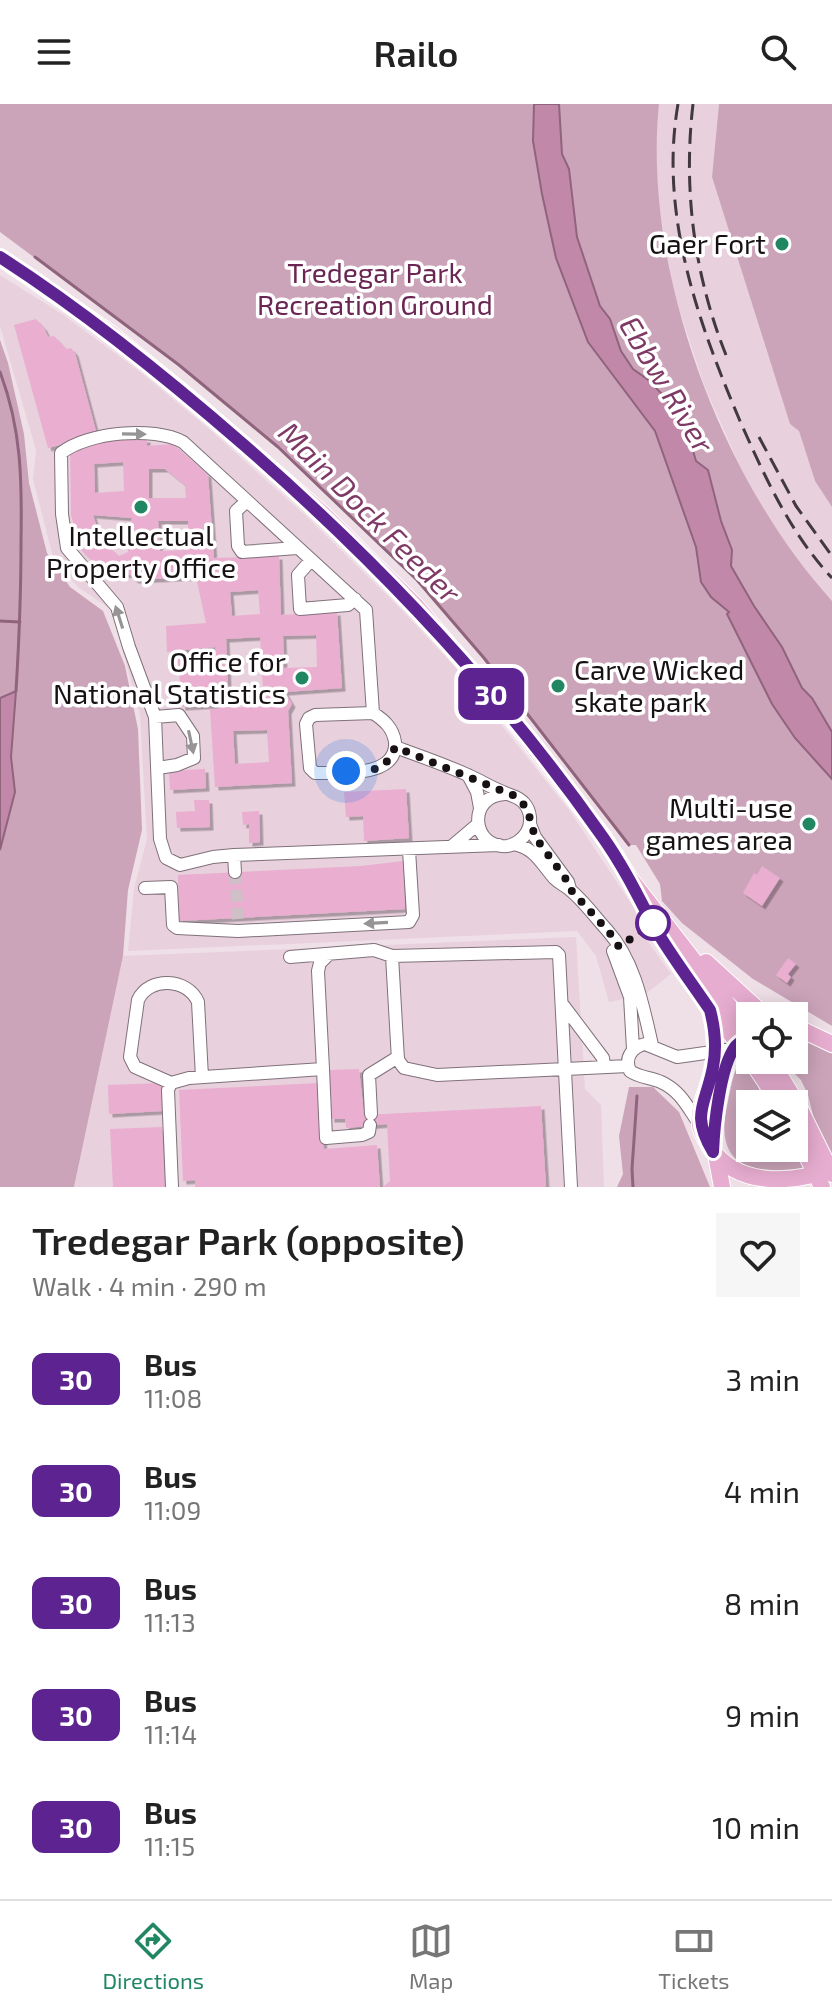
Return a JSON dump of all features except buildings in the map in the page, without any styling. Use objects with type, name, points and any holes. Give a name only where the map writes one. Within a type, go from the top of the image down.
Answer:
[{"type":"main road","points":[[0,260],[24,273],[110,333],[197,404],[322,513],[416,606],[529,740],[603,836],[736,1029]]},
{"type":"main road","points":[[631,880],[654,926],[710,1010],[736,1034]]},
{"type":"main road","points":[[674,935],[749,1002]]},
{"type":"main road","points":[[710,1010],[715,1052],[701,1108],[700,1125],[715,1156],[736,1174],[749,1178],[808,1179],[798,1105],[779,1074]]},
{"type":"main road","points":[[808,1031],[828,1037]]},
{"type":"main road","points":[[722,1187],[715,1156],[714,1121],[736,1060]]},
{"type":"street","points":[[373,713],[366,610],[183,442],[169,435],[117,434],[60,449],[62,514],[67,548],[117,607],[155,717],[166,841],[163,853],[171,862],[180,865],[234,855],[506,845],[524,836],[530,824]]},
{"type":"street","points":[[247,501],[236,511],[238,546],[242,552],[297,548]]},
{"type":"street","points":[[311,560],[298,575],[300,609],[348,605],[355,599]]},
{"type":"street","points":[[373,713],[384,719],[393,732],[395,747],[391,759],[378,770],[315,773],[310,768],[306,724],[315,715],[373,713]]},
{"type":"street","points":[[155,717],[179,715],[193,736],[194,758],[158,768]]},
{"type":"street","points":[[395,747],[515,796],[525,805],[535,837],[570,889]]},
{"type":"street","points":[[468,775],[477,792],[480,808],[478,824],[485,837],[532,850],[557,881],[570,889],[609,932],[628,964],[642,999],[652,1045]]},
{"type":"street","points":[[480,808],[487,800],[505,794]]},
{"type":"street","points":[[449,848],[478,824]]},
{"type":"street","points":[[171,862],[173,925],[177,928],[409,922],[413,915],[409,850]]},
{"type":"street","points":[[234,855],[235,872]]},
{"type":"street","points":[[145,888],[171,887]]},
{"type":"street","points":[[596,919],[616,956],[630,997],[633,1049],[628,1066]]},
{"type":"street","points":[[290,957],[374,950],[392,956],[556,952],[559,955],[563,1005],[571,1187]]},
{"type":"street","points":[[332,953],[324,956],[318,971],[326,1138],[369,1132],[369,1075],[398,1057]]},
{"type":"street","points":[[392,956],[398,1057],[404,1068],[437,1075],[628,1066],[637,1075],[662,1082],[677,1092],[700,1125]]},
{"type":"street","points":[[171,1083],[135,1067],[130,1057],[138,1000],[155,984],[180,985],[195,994],[202,1077]]},
{"type":"street","points":[[563,1005],[603,1058],[604,1066]]},
{"type":"street","points":[[633,1049],[645,1044],[652,1045],[664,1054],[677,1057],[715,1052],[736,1043]]},
{"type":"street","points":[[172,1187],[168,1090],[171,1083],[202,1077],[323,1069]]},
{"type":"shaded area","points":[[534,104],[559,104],[562,154],[569,169],[577,237],[600,306],[610,319],[621,351],[633,369],[665,397],[691,444],[696,461],[708,470],[732,550],[731,566],[782,647],[802,688],[812,698],[832,732],[832,779],[795,738],[772,704],[727,614],[729,612],[711,597],[701,582],[696,547],[655,431],[588,342],[556,258],[533,141]]},
{"type":"shaded area","points":[[659,104],[719,104],[712,177],[790,424],[799,431],[815,481],[832,507],[832,601],[812,580],[770,521],[739,464],[705,387],[674,294],[659,205],[655,143]]},
{"type":"shaded area","points":[[0,275],[62,314],[139,371],[209,429],[307,517],[397,605],[456,668],[569,810],[634,908],[644,936],[671,974],[644,995],[609,1002],[596,956],[577,931],[128,951],[134,889],[147,839],[140,715],[112,610],[78,587],[53,557],[33,479],[36,450],[0,326]]},
{"type":"shaded area","points":[[16,691],[11,757],[15,792],[0,850],[0,698]]},
{"type":"shaded area","points":[[576,937],[585,1089],[601,1105],[604,1187],[74,1187],[123,956]]},
{"type":"green space","name":"Tredegar Park Recreation Ground","points":[[0,104],[534,104],[533,141],[556,258],[588,342],[655,431],[700,560],[701,582],[711,597],[729,612],[727,614],[772,704],[795,738],[832,779],[832,1026],[808,1012],[808,1002],[792,1002],[753,979],[682,923],[662,901],[660,884],[636,845],[629,845],[484,658],[417,580],[278,447],[179,365],[0,232]]},
{"type":"green space","points":[[559,104],[659,104],[657,168],[663,234],[677,302],[698,369],[724,434],[756,495],[792,551],[832,601],[832,732],[812,698],[802,688],[731,566],[732,550],[708,471],[696,461],[691,444],[665,397],[633,369],[621,351],[610,319],[600,306],[577,237],[569,169],[562,154]]},
{"type":"green space","name":"Gaer Fort","points":[[719,104],[832,104],[832,507],[815,481],[799,431],[790,424],[712,177]]},
{"type":"green space","points":[[0,340],[24,434],[29,483],[47,553],[70,587],[103,611],[125,666],[138,729],[142,830],[128,890],[123,956],[74,1187],[0,1187],[0,850],[15,792],[11,757],[16,692],[0,698]]},
{"type":"green space","points":[[808,1039],[832,1054],[832,1158],[816,1127],[808,1090],[795,1074],[808,1074]]},
{"type":"green space","points":[[736,1070],[736,1074],[752,1074],[759,1090],[736,1090],[736,1158],[726,1141],[724,1123]]},
{"type":"green space","points":[[629,1087],[653,1087],[679,1112],[710,1187],[617,1187],[623,1174],[619,1136]]},
{"type":"green space","points":[[740,1162],[803,1162],[805,1168],[768,1170]]},
{"type":"waterway","name":"Main Dock Feeder","points":[[35,257],[179,365],[278,447],[417,580],[484,658],[629,845]]},
{"type":"waterway","points":[[0,372],[13,415],[21,477],[21,580],[16,691]]},
{"type":"waterway","points":[[0,621],[20,622]]},
{"type":"waterway","points":[[633,1187],[637,1096]]},
{"type":"tunnel","points":[[235,872],[238,919]]},
{"type":"railway","points":[[678,104],[673,145],[674,186],[678,227],[697,306],[724,383],[769,483],[803,542],[832,578]]},
{"type":"railway","points":[[693,104],[689,168],[694,231],[706,294],[726,355]]},
{"type":"railway","points":[[759,437],[796,506],[832,556]]},
{"type":"bus line","name":"30","points":[[0,257],[110,333],[322,513],[416,606],[519,728],[603,836],[631,880],[654,926],[710,1010],[715,1052],[701,1108],[700,1125],[713,1152],[714,1121],[736,1046]]},
{"type":"place","name":"Gaer Fort","points":[[782,244]]},
{"type":"place","name":"Intellectual Property Office","points":[[141,507]]},
{"type":"place","name":"Office for National Statistics","points":[[302,678]]},
{"type":"place","name":"Carve Wicked skate park","points":[[558,686]]},
{"type":"place","name":"Multi-use games area","points":[[809,824]]},
{"type":"route","points":[[346,771],[378,770],[391,759],[395,747],[515,796],[525,805],[535,837],[570,889],[619,947],[653,923]]},
{"type":"water label","name":"Ebbw River","points":[[666,385]]}]
